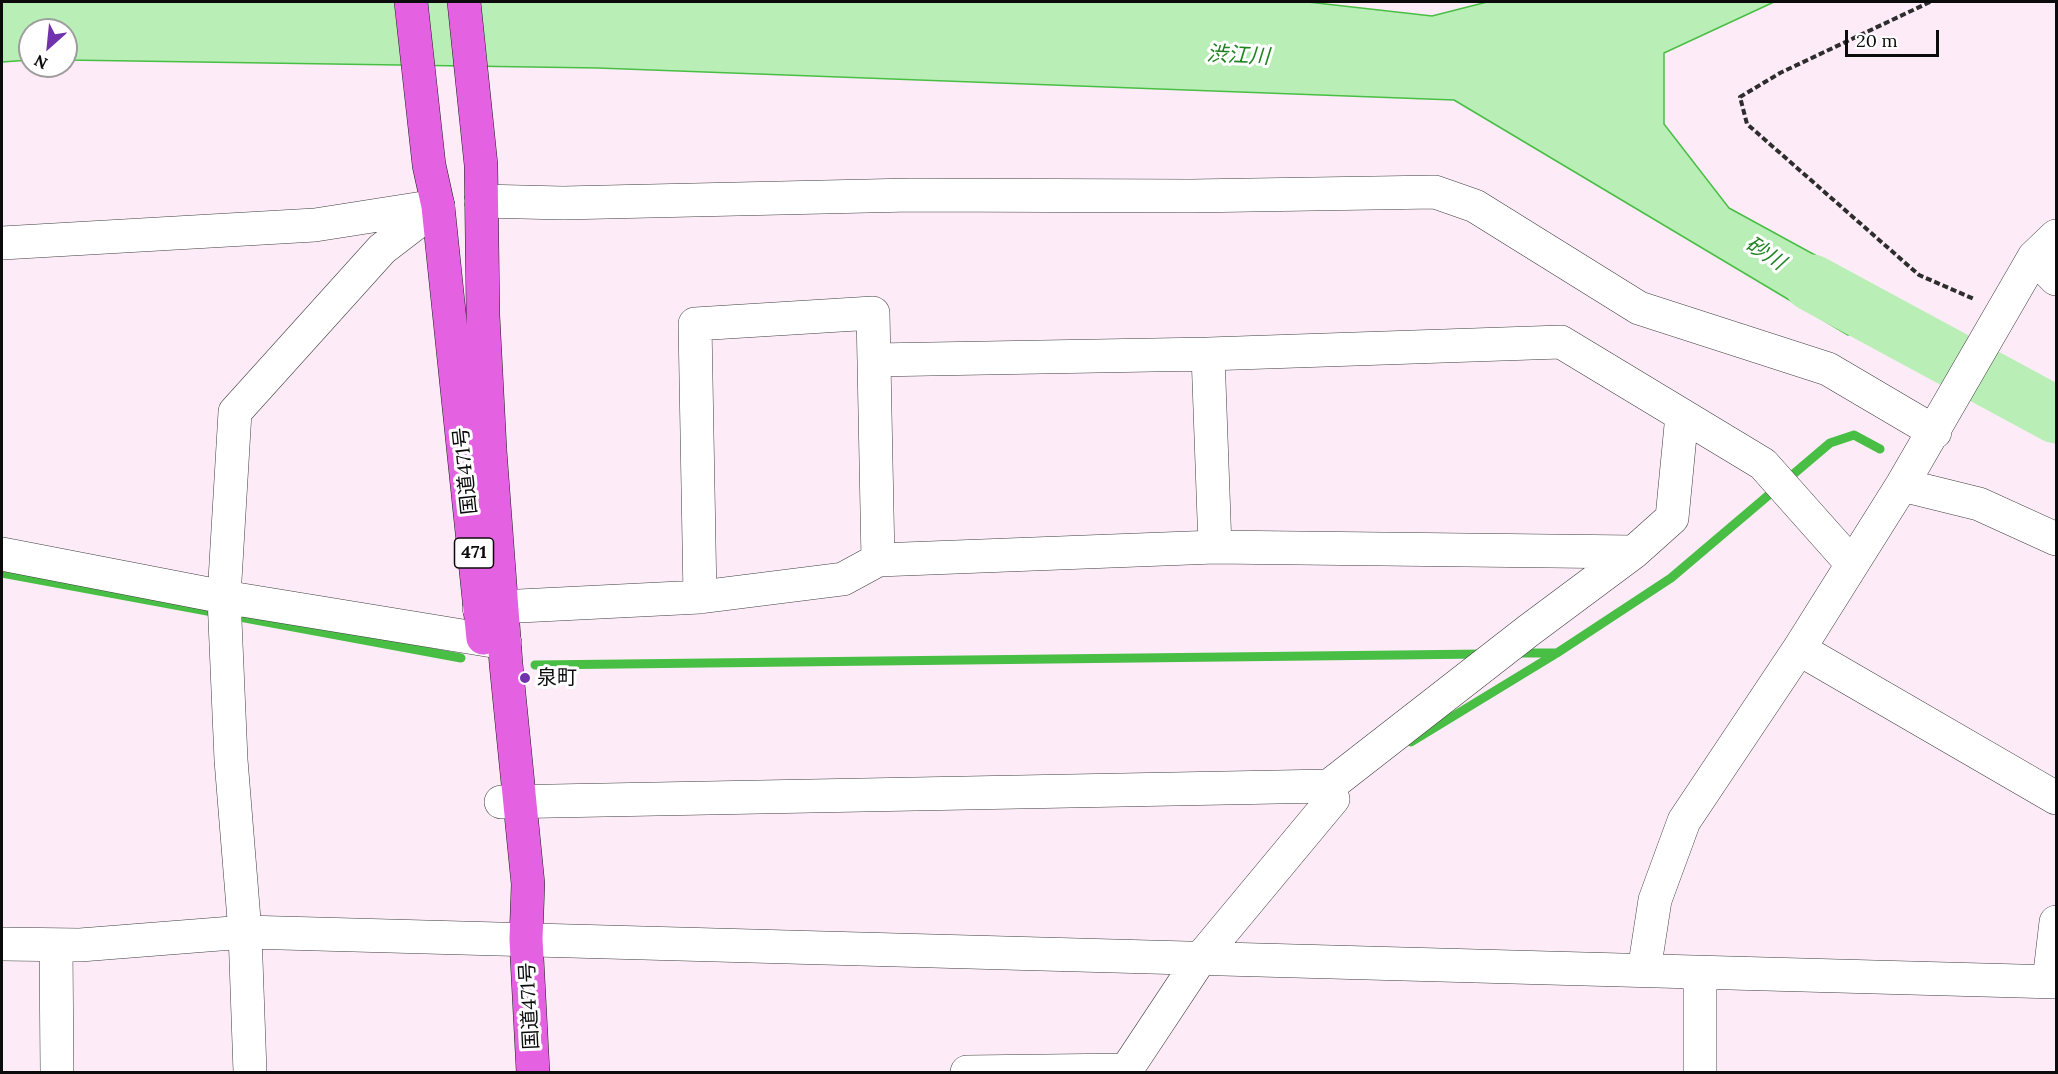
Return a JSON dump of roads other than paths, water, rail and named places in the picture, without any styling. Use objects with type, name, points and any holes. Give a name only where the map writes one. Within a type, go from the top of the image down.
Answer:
[{"type":"highway","name":"国道471号","points":[[411,2],[429,165],[438,206],[491,608],[510,801],[510,883],[526,939],[533,1072]]},
{"type":"highway","name":"国道471号","points":[[464,2],[481,165],[491,608]]},
{"type":"street","points":[[481,201],[562,203],[911,195],[1191,196],[1435,192],[1475,206],[1640,308],[1828,369],[1935,432]]},
{"type":"street","points":[[2,243],[315,225],[438,206]]},
{"type":"street","points":[[250,1072],[245,932],[231,759],[224,597],[235,412],[382,249],[438,206]]},
{"type":"street","points":[[1644,971],[1655,900],[1684,821],[1799,649],[1902,485],[1935,432],[1997,320],[2049,257]]},
{"type":"street","points":[[700,597],[694,324],[873,313],[878,560]]},
{"type":"street","points":[[875,360],[1208,354],[1561,342],[1762,464],[1852,564]]},
{"type":"street","points":[[1208,354],[1215,547]]},
{"type":"street","points":[[510,801],[1329,786],[1527,631],[1634,552],[1672,518],[1682,415]]},
{"type":"street","points":[[1902,485],[1979,504],[2056,539]]},
{"type":"street","points":[[491,608],[700,597],[843,579],[878,560],[1215,547],[1634,552]]},
{"type":"street","points":[[2,554],[224,597],[494,642]]},
{"type":"street","points":[[1799,649],[2056,798]]},
{"type":"street","points":[[967,1072],[1126,1071],[1200,958],[1333,799],[1329,786]]},
{"type":"street","points":[[2,944],[56,945],[245,932],[2053,981],[2056,922]]},
{"type":"street","points":[[56,945],[57,1072]]},
{"type":"street","points":[[1700,973],[1700,1072]]},
{"type":"water","name":"渋江川","points":[[2,2],[1308,2],[1432,16],[1487,2],[1774,2],[1664,53],[1664,124],[1729,208],[1910,307],[1848,335],[1454,100],[598,68],[78,60],[78,18],[18,18],[18,61],[2,62]]},
{"type":"waterway","name":"砂川","points":[[1812,283],[2056,415]]},
{"type":"waterway","points":[[1411,742],[1557,653],[1671,578],[1830,443],[1854,435],[1880,449]]},
{"type":"waterway","points":[[2,573],[461,658]]},
{"type":"waterway","points":[[1514,653],[1557,653]]},
{"type":"waterway","points":[[535,665],[1483,654]]},
{"type":"place","name":"泉町","points":[[525,678]]}]
